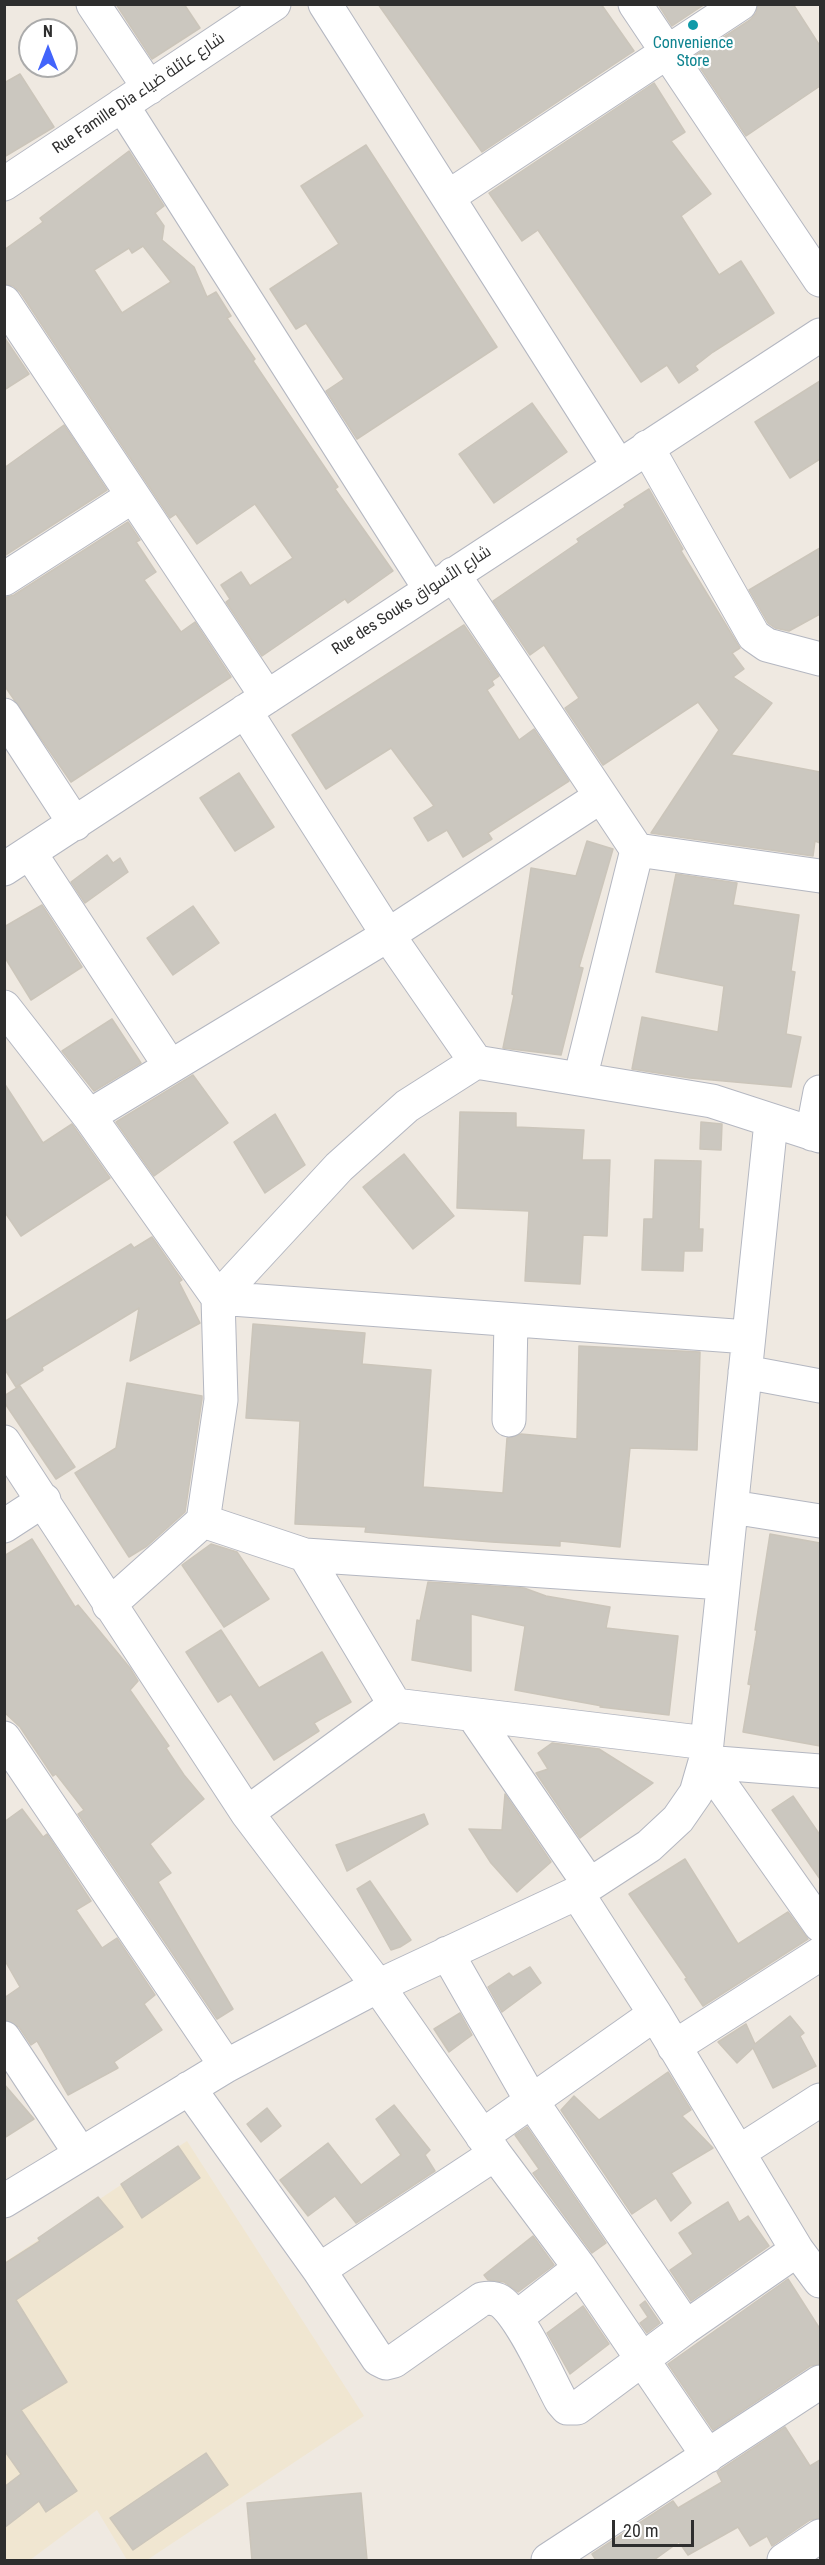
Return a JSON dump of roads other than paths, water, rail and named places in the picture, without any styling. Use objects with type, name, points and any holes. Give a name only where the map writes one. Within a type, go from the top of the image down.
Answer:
[{"type":"street","points":[[93,4],[149,88]]},
{"type":"street","name":"Rue Famille Dia شارع عائلة ضياء","points":[[4,184],[274,4]]},
{"type":"street","points":[[325,4],[618,465]]},
{"type":"street","points":[[635,4],[820,280]]},
{"type":"street","points":[[448,197],[740,4]]},
{"type":"street","points":[[122,105],[441,582],[637,850],[820,876]]},
{"type":"street","points":[[4,302],[133,496],[256,704],[388,935],[476,1062]]},
{"type":"street","name":"Rue des Souks شارع الأسواق","points":[[17,861],[618,465],[820,335]]},
{"type":"street","points":[[647,447],[754,636],[767,645],[820,659]]},
{"type":"street","points":[[4,579],[133,496]]},
{"type":"street","points":[[4,715],[75,824]]},
{"type":"street","points":[[88,1116],[388,935],[600,797]]},
{"type":"street","points":[[580,1079],[637,850]]},
{"type":"street","points":[[17,861],[170,1066]]},
{"type":"street","points":[[4,1007],[88,1116],[218,1298],[221,1400],[203,1521],[109,1605]]},
{"type":"street","points":[[218,1298],[339,1167],[407,1106],[476,1062],[712,1101],[771,1122],[817,1135],[820,1092]]},
{"type":"street","points":[[4,2201],[80,2152],[226,2066],[378,1986],[583,1889],[649,1846],[678,1819],[696,1793],[706,1753],[771,1122]]},
{"type":"street","points":[[218,1298],[748,1337]]},
{"type":"street","points":[[510,1420],[511,1320]]},
{"type":"street","points":[[746,1372],[820,1386]]},
{"type":"street","points":[[4,1442],[247,1814],[378,1986],[489,2145],[580,2268],[708,2456]]},
{"type":"street","points":[[4,1526],[44,1500]]},
{"type":"street","points":[[732,1507],[820,1521]]},
{"type":"street","points":[[203,1521],[305,1554],[723,1583]]},
{"type":"street","points":[[305,1554],[395,1705]]},
{"type":"street","points":[[247,1814],[395,1705],[473,1715],[820,1771]]},
{"type":"street","points":[[473,1715],[583,1889],[655,2014],[797,2250],[820,2280]]},
{"type":"street","points":[[4,1738],[226,2066]]},
{"type":"street","points":[[706,1753],[820,1925]]},
{"type":"street","points":[[447,1953],[531,2100],[686,2327]]},
{"type":"street","points":[[675,2047],[820,1954]]},
{"type":"street","points":[[319,2270],[489,2145],[531,2100],[655,2014]]},
{"type":"street","points":[[4,2038],[80,2152]]},
{"type":"street","points":[[189,2088],[319,2270],[378,2359],[386,2363],[394,2361],[482,2299],[501,2301],[516,2318],[561,2401],[567,2408],[577,2408],[686,2327],[797,2250]]},
{"type":"street","points":[[739,2152],[820,2100]]},
{"type":"street","points":[[516,2318],[580,2268]]},
{"type":"street","points":[[548,2560],[820,2382]]},
{"type":"street","points":[[784,2560],[820,2536]]},
{"type":"place","name":"Convenience Store","points":[[693,25]]}]
